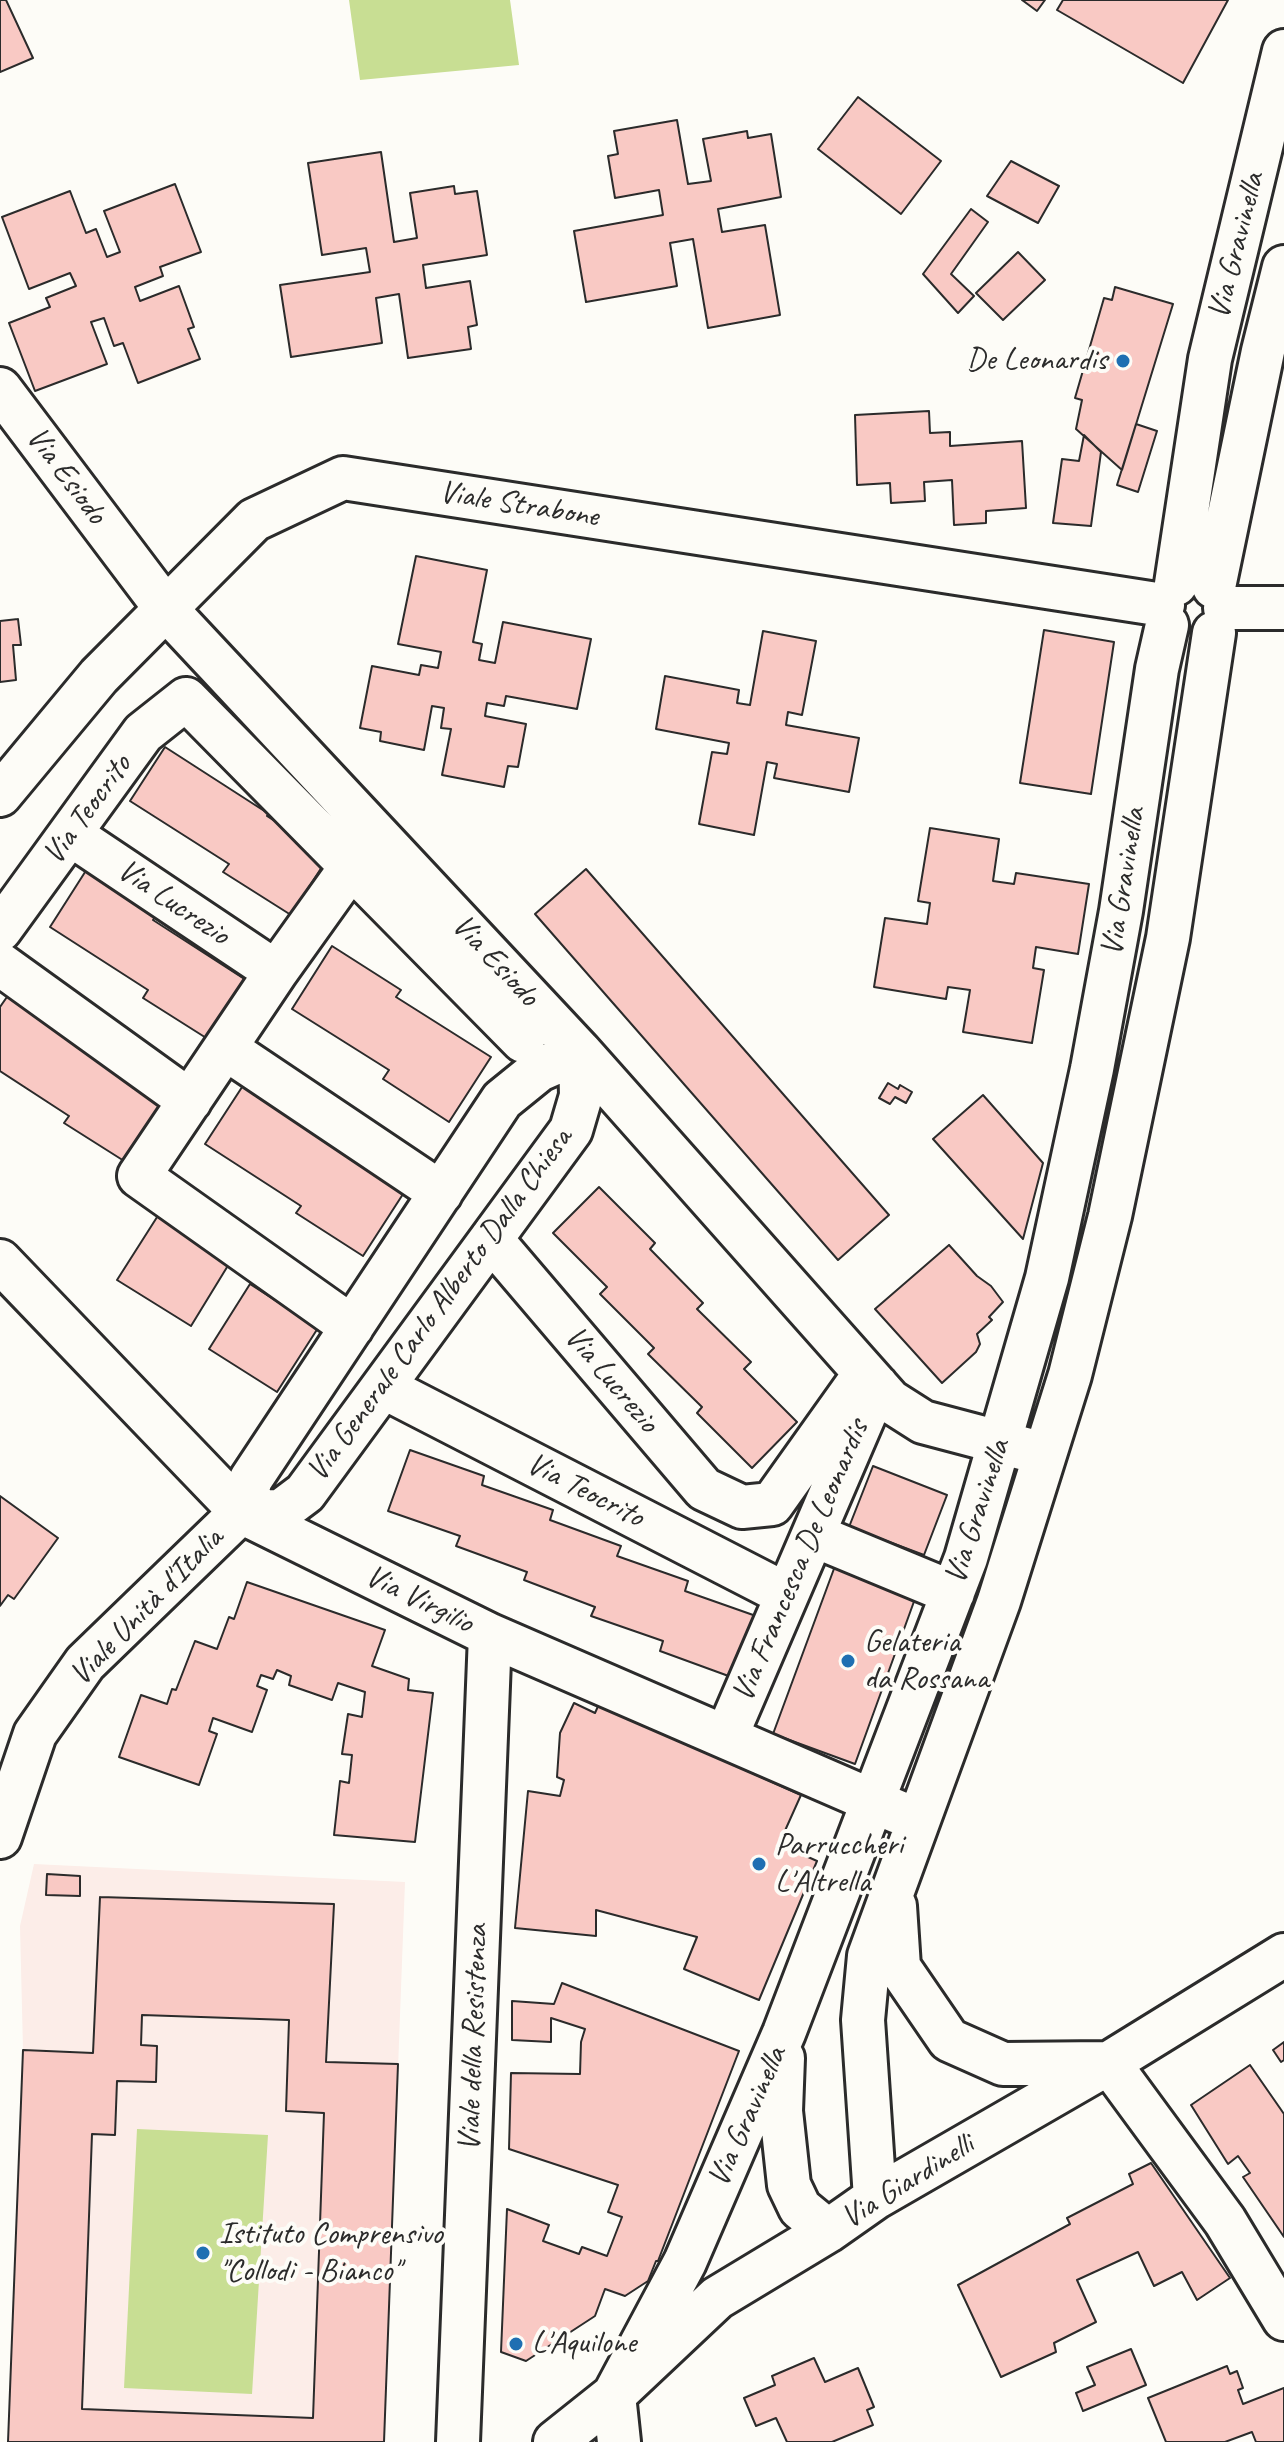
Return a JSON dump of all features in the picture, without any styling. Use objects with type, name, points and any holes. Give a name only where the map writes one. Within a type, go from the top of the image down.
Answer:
[{"type":"street","name":"Via Gravinella","points":[[875,2198],[863,2020],[869,1956],[999,1601],[1070,1375],[1110,1216],[1168,938],[1210,359],[1284,51]]},
{"type":"street","name":"Via Gravinella","points":[[614,2395],[685,2262],[784,2033],[966,1558],[1047,1278],[1092,1069],[1121,911],[1157,669],[1193,607],[1284,267]]},
{"type":"street","name":"Via Esiodo","points":[[0,389],[166,609],[580,1052],[890,1401],[923,1422],[1045,1455]]},
{"type":"street","name":"Viale Strabone","points":[[0,795],[99,676],[254,520],[343,478],[1193,607],[1284,608]]},
{"type":"street","name":"Via Esiodo","points":[[186,699],[523,1041]]},
{"type":"street","name":"Via Teocrito","points":[[0,930],[143,733],[186,699]]},
{"type":"street","name":"Via Lucrezio","points":[[70,834],[276,972]]},
{"type":"street","points":[[351,867],[276,972],[139,1176],[352,1327]]},
{"type":"street","points":[[0,964],[190,1101]]},
{"type":"street","points":[[225,1048],[441,1193]]},
{"type":"street","name":"Via Generale Carlo Alberto Dalla Chiesa","points":[[580,1052],[581,1096],[571,1130],[305,1493],[281,1511],[241,1512],[251,1479],[502,1100],[539,1070],[580,1052]]},
{"type":"street","name":"Via Lucrezio","points":[[491,1239],[704,1489],[742,1507]]},
{"type":"street","name":"Via Virgilio","points":[[0,1261],[241,1512],[490,1635],[918,1821]]},
{"type":"street","name":"Via Francesca De Leonardis","points":[[742,1507],[772,1504],[872,1379]]},
{"type":"street","name":"Via Francesca De Leonardis","points":[[726,1737],[813,1535],[872,1379]]},
{"type":"street","name":"Via Teocrito","points":[[383,1387],[787,1595]]},
{"type":"street","points":[[714,1557],[742,1507]]},
{"type":"street","name":"Viale Unità d'Italia","points":[[0,1837],[35,1734],[85,1663],[241,1512]]},
{"type":"street","points":[[813,1535],[953,1593]]},
{"type":"street","name":"Viale della Resistenza","points":[[458,2442],[490,1635]]},
{"type":"street","name":"Via Gravinella","points":[[894,1887],[899,1967],[949,2040],[1003,2064],[1109,2063]]},
{"type":"street","name":"Via Giardinelli","points":[[555,2442],[614,2395],[717,2298],[828,2231],[875,2198],[1109,2063],[1284,1955]]},
{"type":"street","points":[[784,2033],[781,2111],[789,2185],[800,2208],[828,2231]]},
{"type":"street","points":[[1109,2063],[1225,2221],[1284,2319]]},
{"type":"street","points":[[614,2395],[619,2442]]},
{"type":"shaded area","name":"Istituto Comprensivo \"Collodi - Bianco\"","points":[[34,1864],[405,1882],[384,2442],[8,2442],[23,2050],[20,1926]]},
{"type":"green space","points":[[349,0],[510,0],[519,65],[360,80]]},
{"type":"green space","points":[[137,2129],[268,2135],[252,2394],[124,2388]]},
{"type":"building","points":[[0,0],[6,0],[33,58],[0,72]]},
{"type":"building","points":[[1022,0],[1045,0],[1037,11]]},
{"type":"building","points":[[1063,0],[1228,0],[1183,83],[1057,10]]},
{"type":"building","points":[[858,97],[941,161],[901,214],[818,149]]},
{"type":"building","points":[[677,120],[688,184],[711,181],[703,139],[747,131],[748,138],[771,134],[781,197],[718,209],[722,232],[765,225],[780,315],[708,328],[693,239],[670,243],[677,286],[586,302],[574,231],[663,215],[659,190],[615,198],[608,156],[618,154],[614,131]]},
{"type":"building","points":[[381,152],[394,242],[417,238],[410,193],[454,186],[455,194],[477,191],[487,255],[423,265],[426,288],[470,281],[477,325],[468,327],[471,349],[408,358],[399,294],[376,298],[382,343],[291,357],[280,285],[370,272],[366,248],[322,255],[308,163]]},
{"type":"building","points":[[1011,161],[1059,186],[1038,223],[987,196]]},
{"type":"building","points":[[175,184],[201,252],[160,267],[163,276],[135,287],[140,301],[179,286],[194,327],[188,329],[200,359],[138,383],[123,343],[114,346],[104,318],[91,322],[107,364],[35,391],[9,323],[50,307],[46,298],[76,286],[70,273],[29,289],[2,217],[70,191],[86,233],[96,229],[107,257],[120,252],[104,211]]},
{"type":"building","points":[[971,209],[988,222],[951,274],[974,296],[958,313],[923,274]]},
{"type":"building","points":[[1018,252],[1045,280],[1003,320],[976,293]]},
{"type":"building","points":[[1115,287],[1173,304],[1122,470],[1076,429],[1082,400],[1075,398],[1104,298],[1112,300]]},
{"type":"building","points":[[929,411],[930,433],[950,432],[950,446],[1022,441],[1026,508],[986,511],[986,523],[954,525],[952,480],[924,482],[925,501],[891,503],[890,483],[857,485],[855,415]]},
{"type":"building","points":[[1136,424],[1157,431],[1138,492],[1117,485]]},
{"type":"building","points":[[1084,435],[1101,452],[1091,526],[1053,523],[1062,459],[1079,461]]},
{"type":"building","points":[[416,556],[487,570],[473,642],[482,644],[479,660],[495,663],[503,622],[591,639],[577,709],[506,696],[504,706],[487,703],[485,716],[526,724],[518,767],[508,766],[504,787],[442,775],[451,729],[441,728],[444,708],[432,706],[424,750],[380,741],[381,732],[360,728],[372,666],[419,675],[421,665],[438,668],[441,652],[398,644]]},
{"type":"building","points":[[18,619],[21,645],[13,645],[16,680],[0,682],[0,621]]},
{"type":"building","points":[[1044,630],[1114,642],[1091,794],[1020,783]]},
{"type":"building","points":[[763,631],[816,641],[802,715],[788,712],[786,725],[859,738],[849,792],[774,778],[777,764],[767,762],[754,835],[699,824],[712,752],[727,754],[729,743],[656,729],[665,676],[739,690],[737,703],[750,705]]},
{"type":"building","points":[[165,747],[329,856],[291,915],[223,872],[229,864],[130,801]]},
{"type":"building","points":[[930,828],[999,839],[993,881],[1014,884],[1016,873],[1089,884],[1078,954],[1036,947],[1033,968],[1044,970],[1032,1043],[963,1032],[970,990],[948,987],[946,999],[874,987],[885,918],[927,924],[930,903],[918,901]]},
{"type":"building","points":[[87,869],[158,913],[153,920],[249,982],[211,1041],[143,998],[148,990],[50,927]]},
{"type":"building","points":[[586,869],[889,1215],[838,1260],[535,914]]},
{"type":"building","points":[[332,946],[401,990],[396,997],[491,1057],[449,1122],[383,1079],[389,1070],[292,1009]]},
{"type":"building","points":[[9,994],[79,1039],[75,1046],[171,1107],[132,1166],[64,1123],[69,1116],[0,1071],[0,1007]]},
{"type":"building","points":[[246,1081],[405,1191],[363,1256],[296,1213],[301,1206],[205,1144]]},
{"type":"building","points":[[888,1083],[912,1092],[906,1103],[895,1097],[890,1104],[879,1098]]},
{"type":"building","points":[[983,1095],[1043,1163],[1023,1239],[933,1139]]},
{"type":"building","points":[[599,1187],[655,1243],[650,1249],[703,1303],[697,1309],[751,1362],[744,1369],[797,1422],[752,1468],[697,1413],[702,1407],[648,1354],[654,1348],[600,1294],[607,1287],[553,1233]]},
{"type":"building","points":[[159,1214],[232,1259],[191,1326],[117,1280]]},
{"type":"building","points":[[949,1245],[1003,1302],[989,1317],[992,1320],[977,1334],[980,1344],[976,1352],[942,1383],[875,1309]]},
{"type":"building","points":[[250,1284],[318,1328],[277,1392],[209,1349]]},
{"type":"building","points":[[410,1450],[484,1476],[482,1485],[553,1510],[550,1520],[621,1546],[617,1556],[688,1581],[685,1591],[756,1616],[734,1678],[660,1651],[663,1641],[591,1616],[595,1607],[524,1580],[527,1572],[456,1546],[460,1536],[388,1511]]},
{"type":"building","points":[[873,1466],[947,1495],[924,1555],[849,1527]]},
{"type":"building","points":[[0,1496],[58,1538],[14,1599],[8,1595],[0,1606]]},
{"type":"building","points":[[835,1566],[916,1596],[855,1764],[773,1734]]},
{"type":"building","points":[[247,1582],[385,1630],[372,1666],[409,1679],[408,1690],[433,1693],[415,1842],[334,1835],[340,1781],[349,1783],[352,1755],[342,1754],[348,1714],[362,1717],[365,1692],[338,1683],[332,1700],[289,1685],[291,1676],[277,1670],[273,1679],[261,1675],[257,1686],[267,1690],[252,1732],[213,1718],[209,1731],[217,1734],[199,1785],[119,1757],[141,1695],[167,1704],[172,1689],[176,1690],[195,1641],[217,1649],[229,1617],[234,1619]]},
{"type":"building","points":[[574,1703],[595,1713],[599,1704],[801,1795],[779,1844],[817,1861],[759,2000],[684,1969],[697,1937],[596,1910],[596,1936],[515,1928],[528,1791],[560,1796],[564,1780],[557,1777],[560,1733]]},
{"type":"building","points":[[47,1874],[80,1876],[80,1896],[46,1895]]},
{"type":"building","points":[[100,1897],[334,1904],[326,2062],[398,2064],[384,2442],[8,2442],[23,2050],[93,2053]],"holes":[[[142,2015],[289,2020],[286,2111],[324,2113],[313,2418],[82,2409],[92,2134],[115,2135],[117,2081],[156,2082],[157,2046],[141,2045]]]},
{"type":"building","points":[[562,1983],[739,2051],[648,2281],[625,2296],[605,2289],[595,2316],[526,2361],[501,2352],[507,2209],[549,2225],[543,2241],[579,2254],[582,2247],[607,2256],[622,2217],[608,2212],[618,2185],[509,2149],[511,2073],[580,2074],[581,2042],[585,2029],[551,2018],[551,2042],[512,2040],[512,2001],[554,2004]]},
{"type":"building","points":[[1284,2042],[1284,2060],[1281,2062],[1273,2050]]},
{"type":"building","points":[[1250,2065],[1284,2114],[1284,2237],[1243,2177],[1250,2173],[1238,2156],[1228,2164],[1191,2105]]},
{"type":"building","points":[[1151,2163],[1230,2278],[1197,2300],[1182,2272],[1154,2286],[1138,2252],[1077,2280],[1096,2322],[1054,2343],[1056,2352],[1001,2377],[958,2285],[1070,2224],[1067,2218],[1133,2184],[1129,2174]]},
{"type":"building","points":[[1131,2349],[1146,2385],[1083,2411],[1076,2393],[1095,2385],[1087,2367]]},
{"type":"building","points":[[814,2358],[825,2382],[858,2368],[874,2407],[867,2410],[873,2425],[832,2442],[787,2442],[776,2418],[756,2426],[744,2398],[775,2385],[772,2376]]},
{"type":"building","points":[[1227,2366],[1230,2374],[1237,2371],[1243,2388],[1238,2390],[1243,2404],[1284,2388],[1284,2442],[1256,2442],[1252,2432],[1225,2442],[1166,2442],[1148,2398]]},
{"type":"place","name":"De Leonardis","points":[[1123,361]]},
{"type":"place","name":"Gelateria da Rossana","points":[[848,1661]]},
{"type":"place","name":"Parruccheri L'Altrella","points":[[759,1864]]},
{"type":"place","name":"Istituto Comprensivo \"Collodi - Bianco\"","points":[[203,2253]]},
{"type":"place","name":"L'Aquilone","points":[[516,2344]]}]
